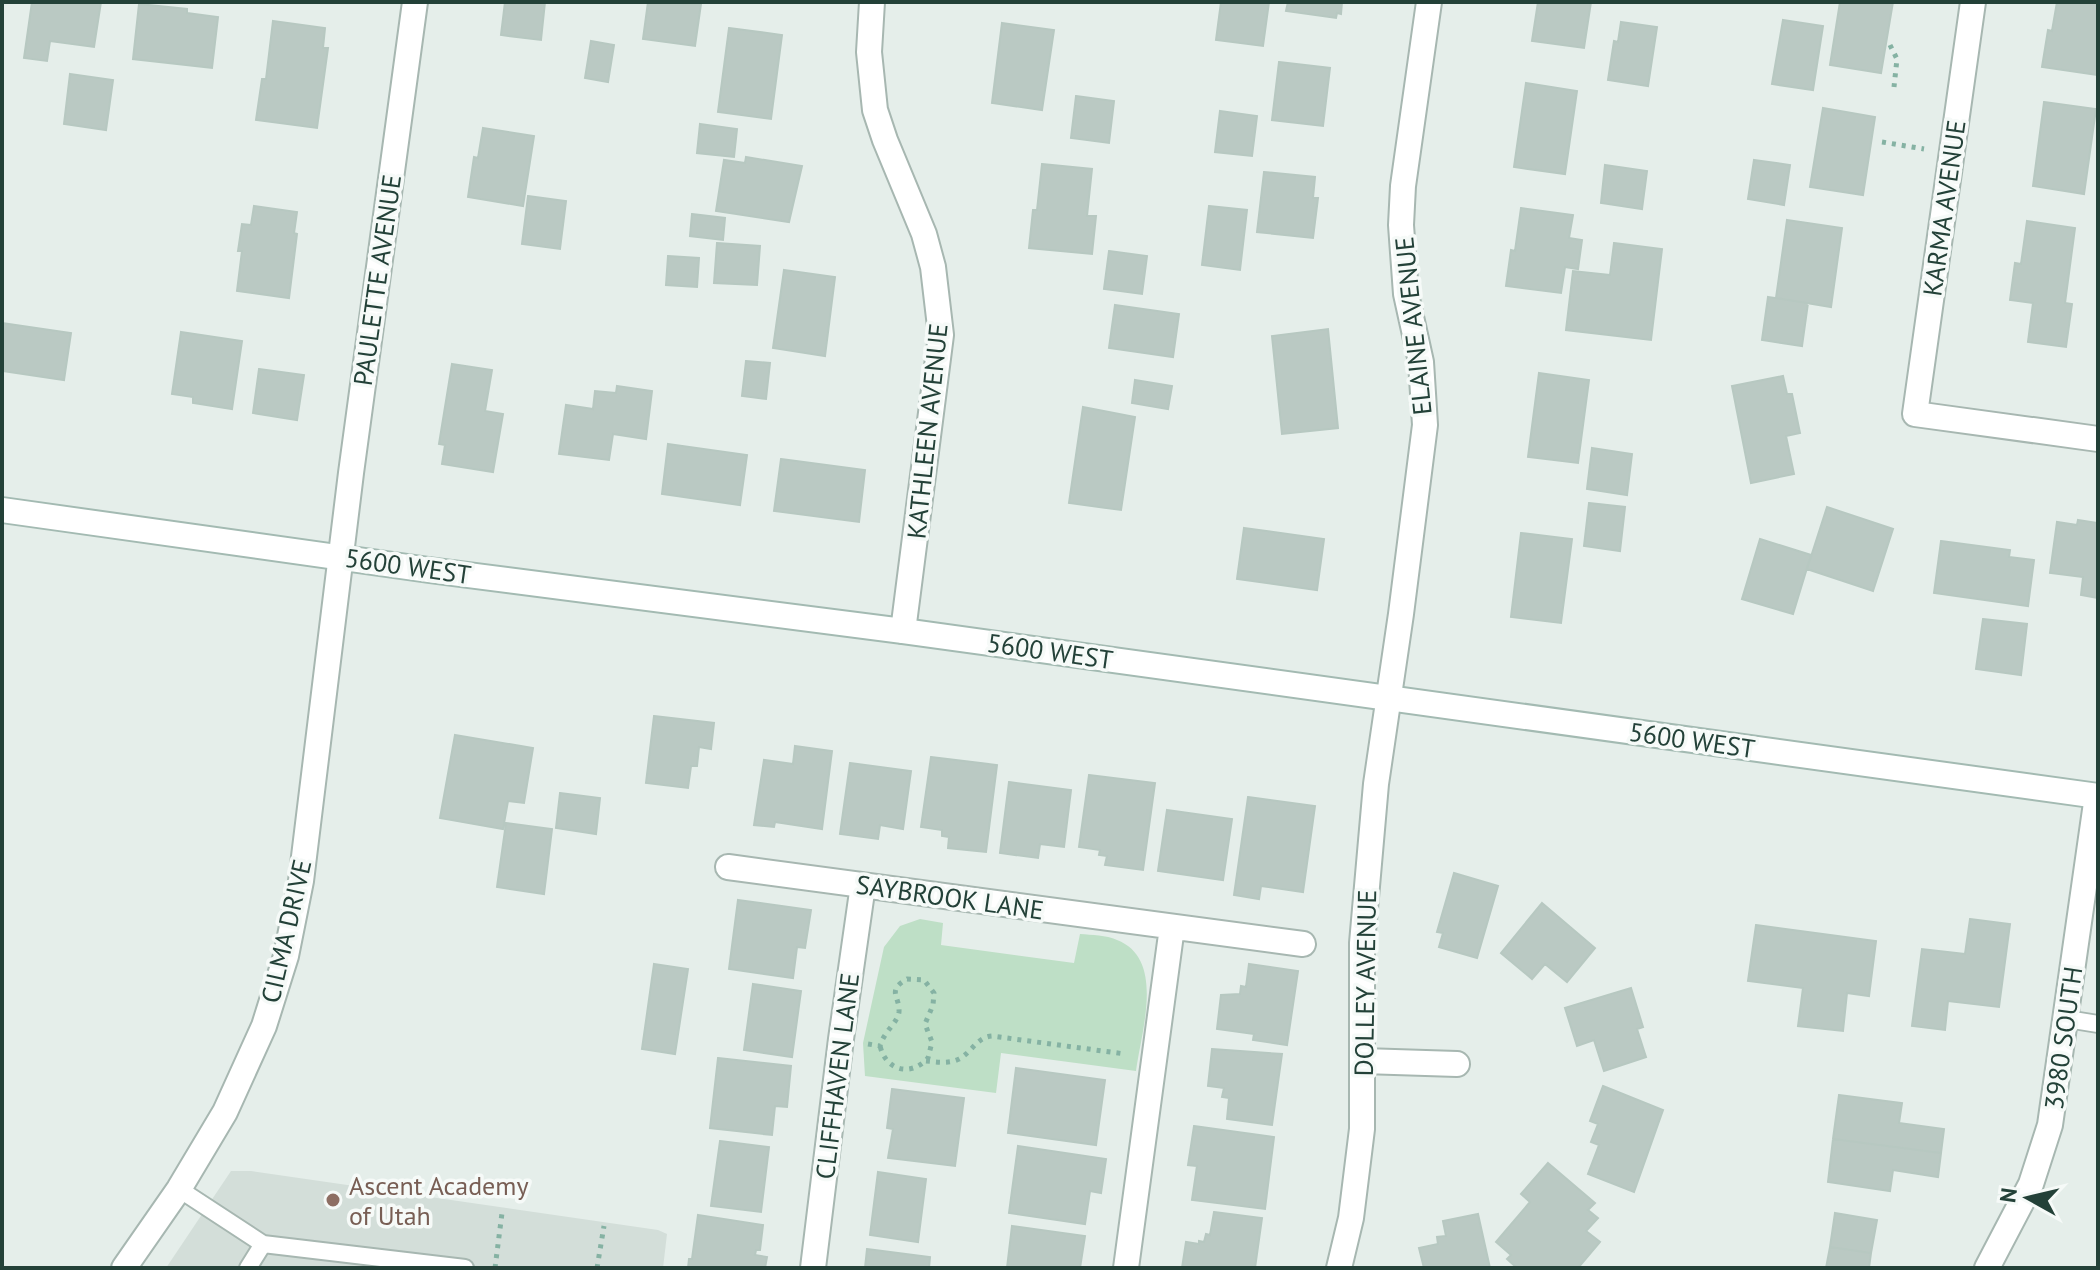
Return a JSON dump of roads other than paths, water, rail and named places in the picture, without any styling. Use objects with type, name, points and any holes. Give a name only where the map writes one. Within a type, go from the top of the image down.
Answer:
[{"type":"street","name":"PAULETTE AVENUE","points":[[341,557],[415,2]]},
{"type":"street","name":"KATHLEEN AVENUE","points":[[872,2],[869,52],[875,110],[924,234],[933,267],[941,335],[903,631]]},
{"type":"street","name":"ELAINE AVENUE","points":[[1389,697],[1425,425],[1421,362],[1406,294],[1401,225],[1403,186],[1429,2]]},
{"type":"street","name":"KARMA AVENUE","points":[[1973,2],[1915,414],[2098,439]]},
{"type":"street","name":"5600 WEST","points":[[2,510],[2097,796]]},
{"type":"street","name":"CILMA DRIVE","points":[[124,1268],[179,1189],[225,1112],[264,1026],[286,956],[301,881],[341,557]]},
{"type":"street","name":"DOLLEY AVENUE","points":[[1339,1268],[1356,1187],[1362,1129],[1363,920],[1376,784],[1389,697]]},
{"type":"street","name":"3980 SOUTH","points":[[1987,1268],[2019,1211],[2042,1155],[2057,1092],[2097,796]]},
{"type":"street","name":"SAYBROOK LANE","points":[[728,867],[1303,944]]},
{"type":"street","name":"CLIFFHAVEN LANE","points":[[813,1268],[863,885]]},
{"type":"street","points":[[1126,1268],[1172,927]]},
{"type":"street","points":[[1363,1061],[1457,1064]]},
{"type":"lane","points":[[2067,1019],[2098,1024]]},
{"type":"lane","points":[[179,1189],[263,1244],[465,1268]]},
{"type":"lane","points":[[248,1268],[263,1244]]},
{"type":"lane","points":[[260,1268],[263,1244]]},
{"type":"place","name":"Ascent Academy of Utah","points":[[333,1200]]}]
